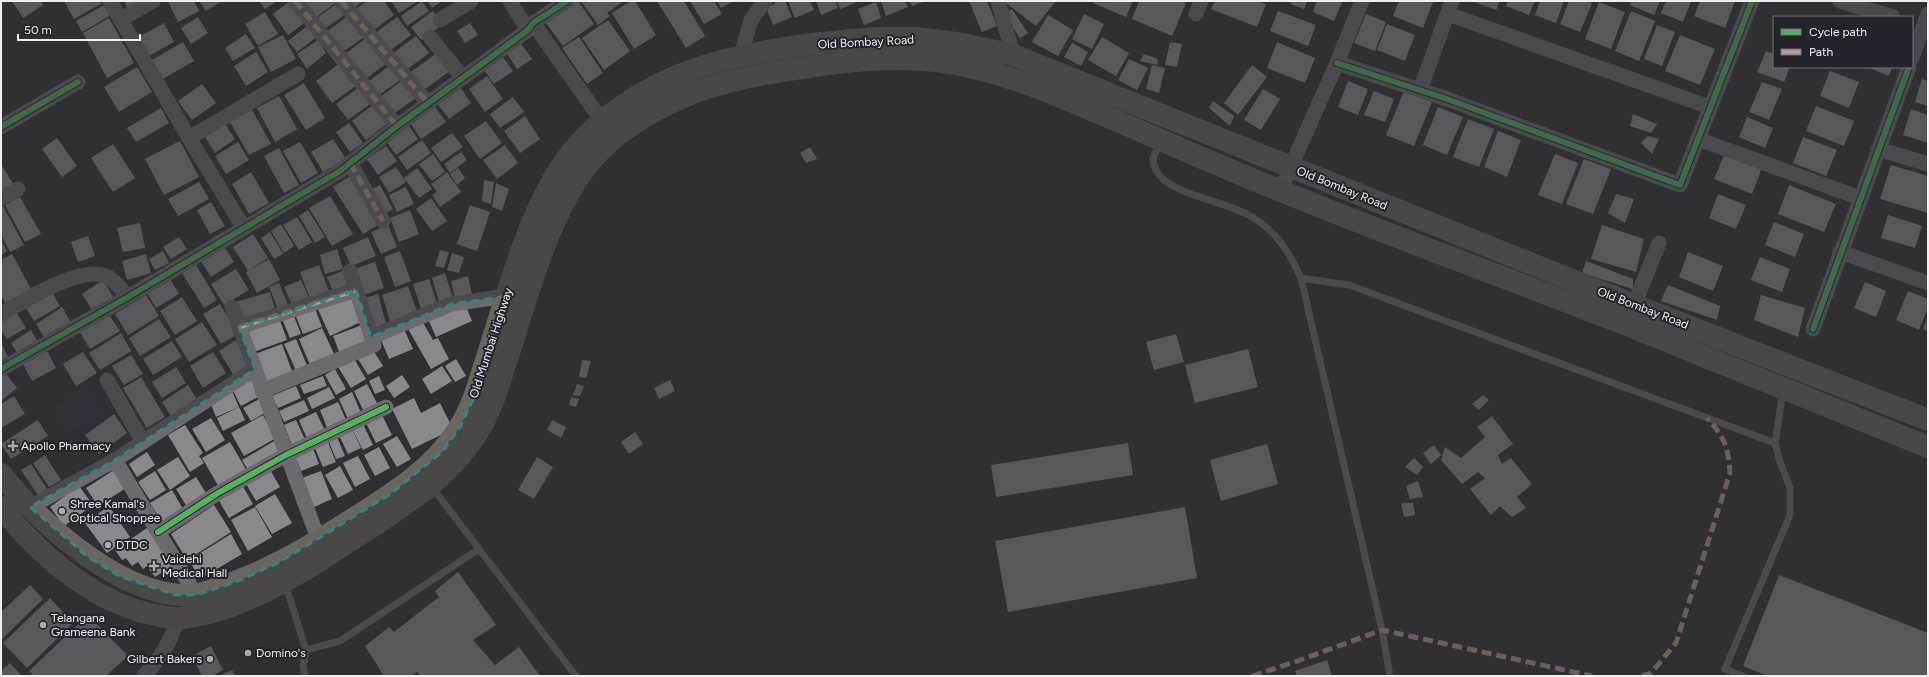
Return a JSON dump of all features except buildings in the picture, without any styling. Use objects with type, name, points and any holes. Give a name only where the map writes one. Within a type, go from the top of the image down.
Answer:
[{"type":"main road","name":"Old Bombay Road","points":[[741,55],[843,41],[890,38],[932,39],[1013,55],[1634,305],[1928,420]]},
{"type":"main road","name":"Old Mumbai Highway","points":[[196,595],[234,583],[278,563],[319,541],[389,495],[420,472],[442,452],[460,427],[474,398],[506,296],[532,223],[547,189],[583,138],[602,121],[628,102],[657,84],[691,70],[741,55]]},
{"type":"main road","name":"Old Bombay Road","points":[[746,78],[845,62],[892,59],[933,61],[1000,73],[1047,90],[1280,191],[1626,325],[1928,447]]},
{"type":"main road","name":"Old Mumbai Highway","points":[[178,619],[242,602],[285,581],[327,557],[400,508],[430,485],[453,464],[475,437],[491,407],[549,235],[565,200],[585,169],[599,152],[639,120],[668,104],[701,90],[746,78]]},
{"type":"main road","points":[[1,474],[30,507],[88,557],[119,576],[154,590],[176,595],[196,595]]},
{"type":"main road","points":[[4,516],[40,550],[71,576],[107,599],[141,612],[178,619]]},
{"type":"street","points":[[110,1],[189,138],[244,228]]},
{"type":"street","points":[[120,20],[153,1]]},
{"type":"street","points":[[295,1],[397,126]]},
{"type":"street","points":[[341,1],[428,103]]},
{"type":"street","points":[[440,20],[471,1]]},
{"type":"street","points":[[510,1],[531,26],[602,121]]},
{"type":"street","points":[[1,369],[128,297],[340,171],[397,126],[567,1]]},
{"type":"street","points":[[741,55],[752,20],[765,1]]},
{"type":"street","points":[[998,1],[1013,55]]},
{"type":"street","points":[[1280,191],[1289,167],[1338,63],[1362,1]]},
{"type":"street","points":[[1338,63],[1420,90],[1680,185],[1752,1]]},
{"type":"street","points":[[1840,1],[1890,16]]},
{"type":"street","points":[[1420,90],[1450,7],[1710,107]]},
{"type":"street","points":[[1913,55],[1923,23]]},
{"type":"street","points":[[430,37],[463,78]]},
{"type":"street","points":[[1813,329],[1909,68]]},
{"type":"street","points":[[189,138],[298,74]]},
{"type":"street","points":[[1,127],[78,82]]},
{"type":"street","points":[[1698,139],[1860,198]]},
{"type":"street","points":[[1878,149],[1928,164]]},
{"type":"street","points":[[350,163],[383,221]]},
{"type":"street","points":[[1,198],[18,189]]},
{"type":"street","points":[[1634,305],[1659,243]]},
{"type":"street","points":[[1840,252],[1928,282]]},
{"type":"street","points":[[262,391],[374,344],[350,271]]},
{"type":"street","points":[[2,311],[71,277],[90,274],[105,275],[114,281],[128,297]]},
{"type":"street","points":[[239,327],[356,290]]},
{"type":"street","points":[[371,337],[452,304],[506,296]]},
{"type":"street","points":[[232,307],[319,541]]},
{"type":"street","points":[[30,507],[115,460],[255,370]]},
{"type":"street","points":[[108,380],[143,442]]},
{"type":"street","points":[[158,532],[218,493],[286,455],[386,407]]},
{"type":"street","points":[[115,460],[196,595]]},
{"type":"street","points":[[144,676],[164,653],[178,619]]},
{"type":"lane","points":[[1162,141],[1153,158],[1154,167],[1164,180],[1176,187],[1216,201],[1257,220],[1266,227],[1288,250],[1301,278],[1382,630],[1390,676]]},
{"type":"lane","points":[[1301,278],[1349,285],[1775,443]]},
{"type":"lane","points":[[1743,676],[1725,669],[1790,515],[1790,488],[1778,459],[1775,443],[1784,389]]},
{"type":"lane","points":[[430,485],[576,676]]},
{"type":"lane","points":[[306,650],[340,641],[479,549]]},
{"type":"lane","points":[[285,581],[306,650],[304,667],[305,676]]},
{"type":"highlighted area","points":[[356,290],[371,337],[452,304],[506,296],[474,398],[460,427],[442,452],[389,495],[278,563],[233,583],[196,595],[176,595],[119,576],[88,557],[30,507],[115,460],[255,369],[239,327]]},
{"type":"shaded area","points":[[84,388],[102,412],[69,433],[54,408]]},
{"type":"marked path","points":[[295,1],[397,126]]},
{"type":"marked path","points":[[341,1],[428,103]]},
{"type":"marked path","points":[[350,163],[383,221]]},
{"type":"marked path","points":[[239,327],[356,290]]},
{"type":"marked path","points":[[1642,676],[1651,673],[1676,643],[1730,473],[1727,449],[1722,437],[1707,418]]},
{"type":"marked path","points":[[1252,676],[1382,630],[1592,676]]},
{"type":"cycle path","points":[[1,369],[128,297],[340,171],[397,126],[528,30],[533,23],[567,1]]},
{"type":"cycle path","points":[[1337,63],[1447,99],[1680,185],[1752,1]]},
{"type":"cycle path","points":[[1813,329],[1909,68]]},
{"type":"cycle path","points":[[1,127],[78,82]]},
{"type":"cycle path","points":[[158,532],[218,493],[286,455],[386,407]]},
{"type":"place","name":"Apollo Pharmacy","points":[[13,446]]},
{"type":"place","name":"Shree Kamal's Optical Shoppee","points":[[62,511]]},
{"type":"place","name":"DTDC","points":[[108,545]]},
{"type":"place","name":"Vaidehi Medical Hall","points":[[154,566]]},
{"type":"place","name":"Telangana Grameena Bank","points":[[43,625]]},
{"type":"place","name":"Domino's","points":[[248,653]]},
{"type":"place","name":"Gilbert Bakers","points":[[210,659]]}]
